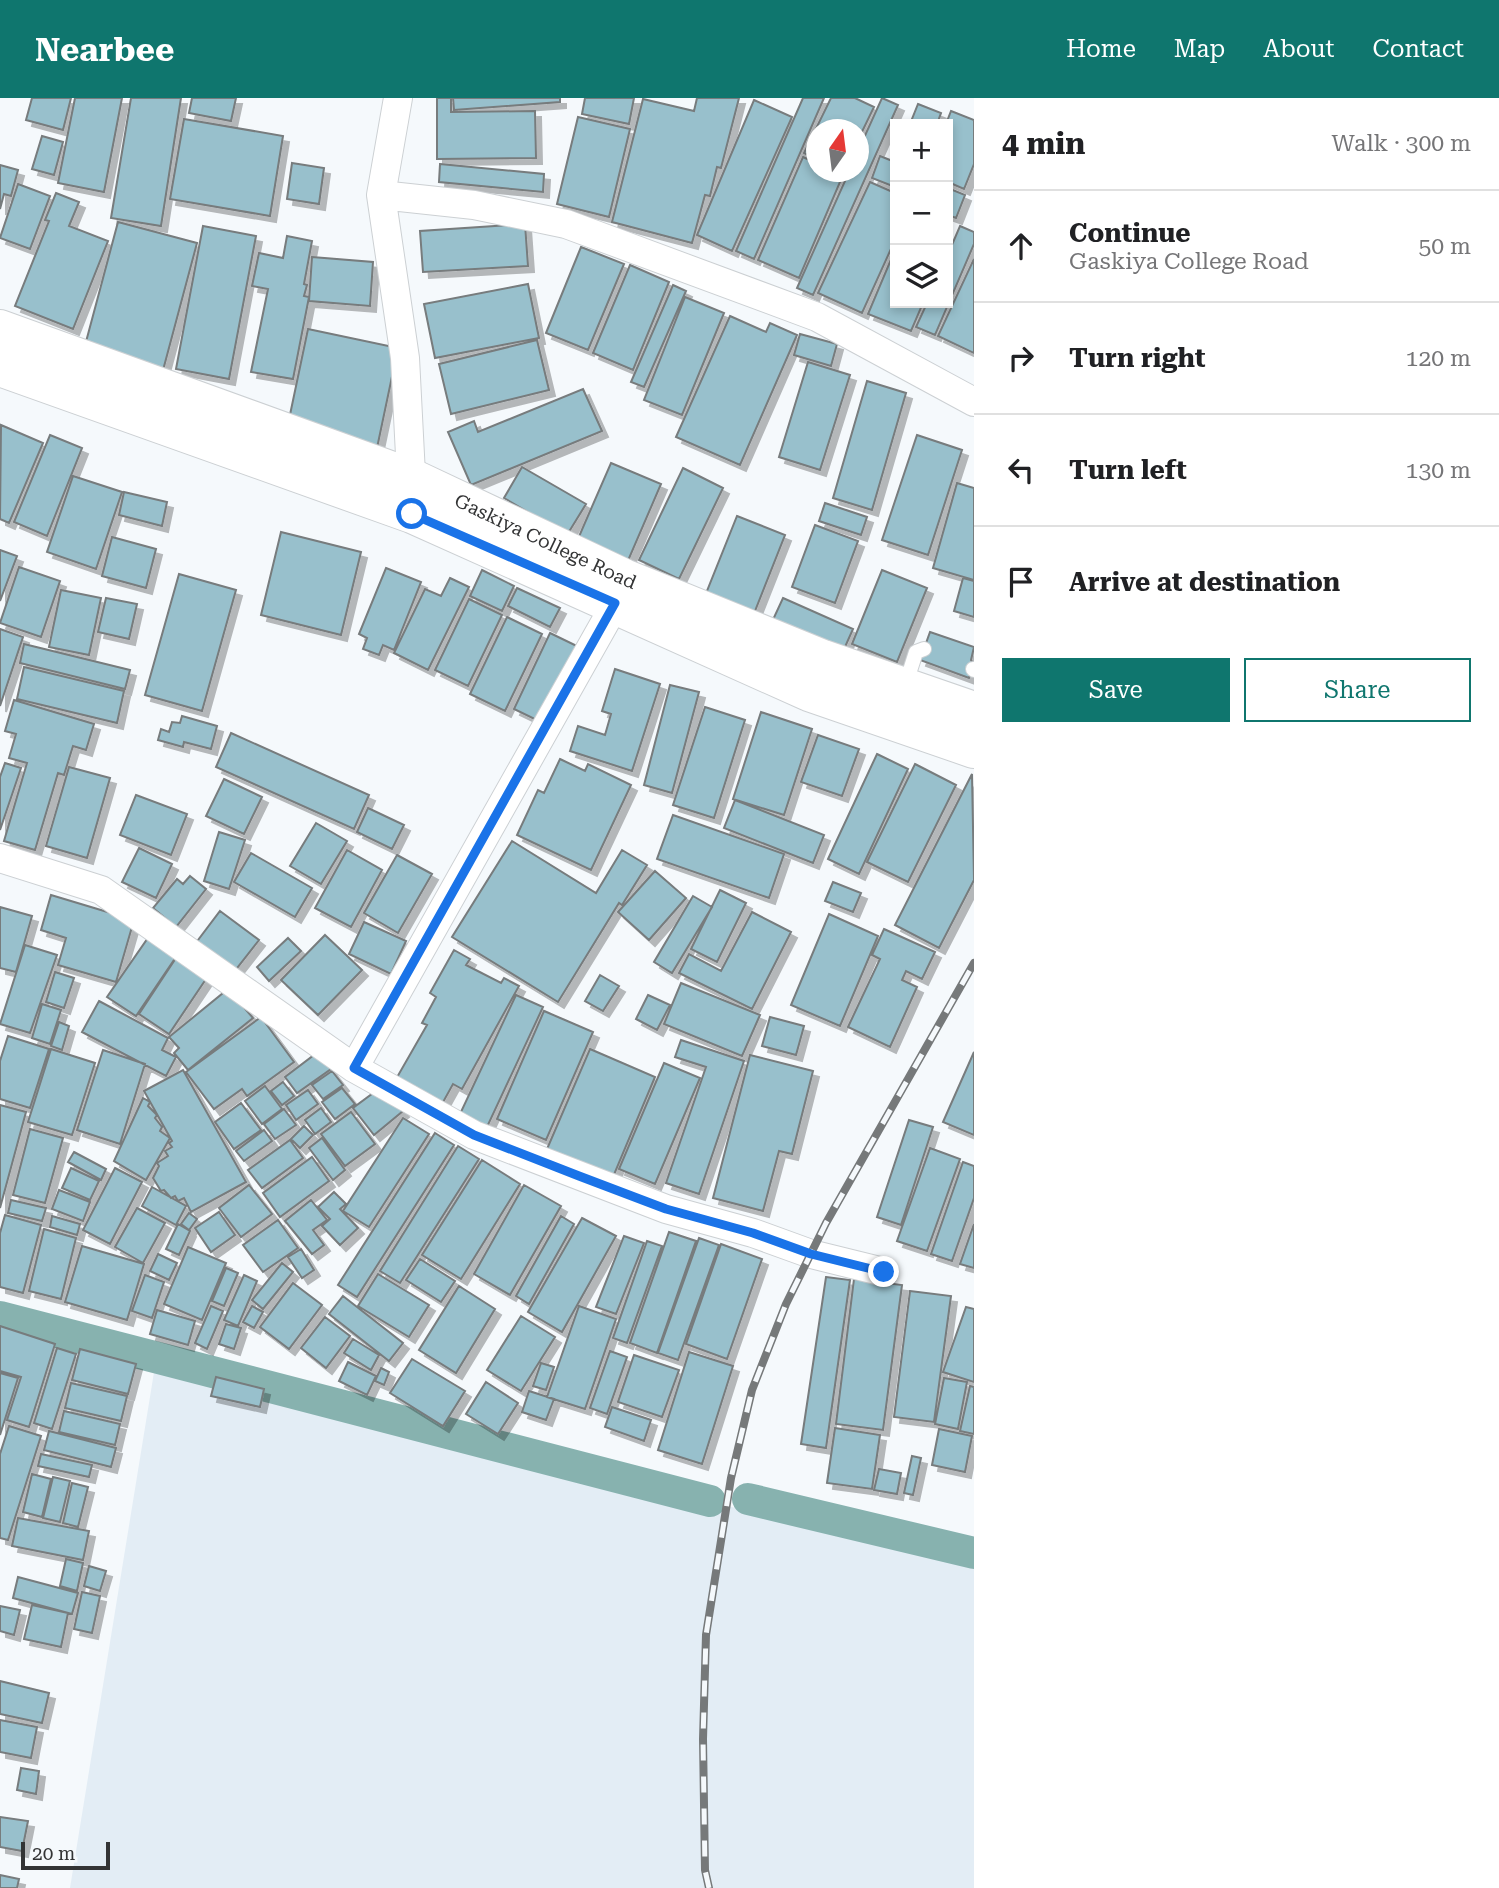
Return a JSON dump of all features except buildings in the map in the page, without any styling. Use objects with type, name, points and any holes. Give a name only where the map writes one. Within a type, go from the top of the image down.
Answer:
[{"type":"main road","name":"Gaskiya College Road","points":[[0,330],[823,659],[905,687],[973,706]]},
{"type":"main road","name":"Gaskiya College Road","points":[[0,368],[412,496],[615,603],[809,692],[974,748]]},
{"type":"street","points":[[398,98],[381,195],[405,358],[412,496]]},
{"type":"street","points":[[381,195],[474,205],[566,224],[817,317],[974,402]]},
{"type":"street","points":[[354,1068],[615,603]]},
{"type":"street","points":[[0,858],[101,890],[354,1068],[474,1135],[666,1209],[753,1233],[811,1254],[884,1272]]},
{"type":"lane","points":[[905,687],[916,652],[924,649]]},
{"type":"shaded area","points":[[156,1360],[974,1569],[974,1888],[70,1888]]},
{"type":"waterway","points":[[0,1317],[710,1501]]},
{"type":"waterway","points":[[748,1499],[974,1553]]},
{"type":"railway","points":[[709,1888],[705,1870],[703,1739],[706,1635],[731,1478],[752,1390],[786,1304],[826,1223],[974,963]]},
{"type":"route","points":[[412,514],[615,603],[354,1068],[474,1135],[579,1176],[666,1209],[753,1233],[811,1254],[884,1272]]}]
